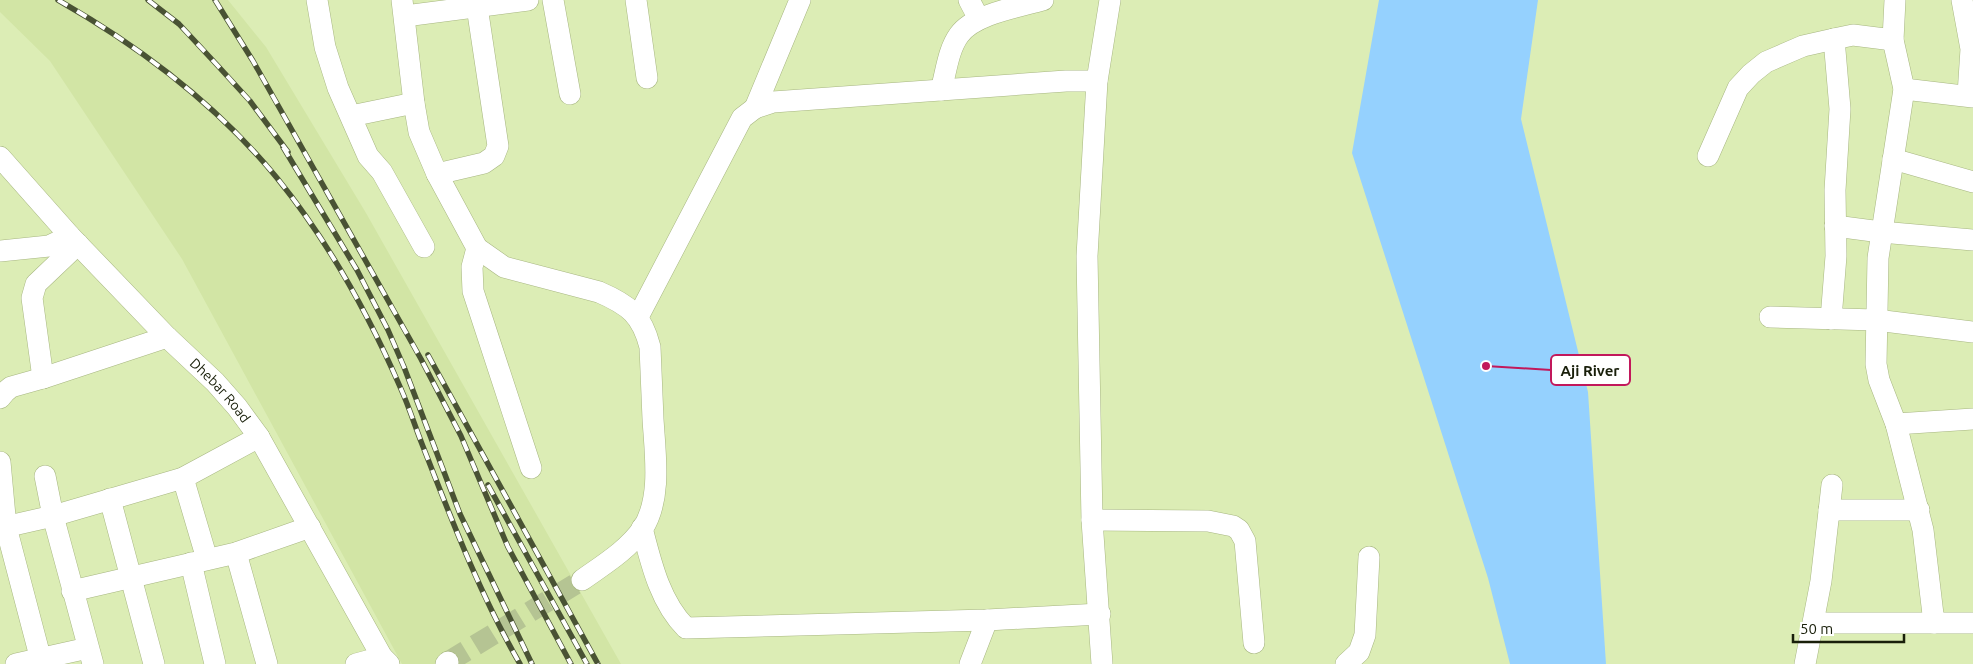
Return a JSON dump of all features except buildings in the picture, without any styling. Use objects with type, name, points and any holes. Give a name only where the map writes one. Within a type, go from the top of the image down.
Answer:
[{"type":"street","points":[[317,0],[325,47],[338,88],[368,156],[382,172],[424,247]]},
{"type":"street","points":[[528,0],[403,8],[419,132],[437,174],[477,248],[504,267],[599,292],[613,298],[638,317],[646,329],[650,347],[656,466],[654,495],[650,511],[642,528],[615,557],[582,580]]},
{"type":"street","points":[[553,0],[570,94]]},
{"type":"street","points":[[636,0],[647,78]]},
{"type":"street","points":[[755,108],[800,0]]},
{"type":"street","points":[[969,0],[979,19]]},
{"type":"street","points":[[941,90],[953,47],[958,36],[968,26],[979,19],[1043,0]]},
{"type":"street","points":[[1102,664],[1092,520],[1086,256],[1097,81],[1110,0]]},
{"type":"street","points":[[1894,0],[1893,40],[1904,89],[1878,258],[1876,364],[1879,380],[1896,424],[1919,510],[1926,549],[1934,623]]},
{"type":"street","points":[[1904,89],[1971,96],[1972,50],[1962,0]]},
{"type":"street","points":[[437,174],[484,163],[494,156],[498,146],[476,4]]},
{"type":"street","points":[[1708,156],[1738,88],[1766,62],[1803,46],[1853,35],[1893,40]]},
{"type":"street","points":[[1831,319],[1836,256],[1835,190],[1840,109],[1834,39]]},
{"type":"street","points":[[638,317],[742,118],[755,108],[773,102],[1066,81],[1097,81]]},
{"type":"street","points":[[351,116],[414,103]]},
{"type":"street","name":"Dhebar Road","points":[[0,157],[74,240],[167,337],[215,382],[237,407],[259,437],[386,660]]},
{"type":"street","points":[[1893,159],[1973,182]]},
{"type":"street","points":[[1835,226],[1973,240]]},
{"type":"street","points":[[0,251],[49,246],[74,240]]},
{"type":"street","points":[[43,378],[32,298],[33,290],[74,240]]},
{"type":"street","points":[[477,248],[472,267],[473,291],[531,468]]},
{"type":"street","points":[[1770,317],[1876,320],[1973,332]]},
{"type":"street","points":[[0,398],[11,387],[167,337]]},
{"type":"street","points":[[1896,424],[1973,419]]},
{"type":"street","points":[[3,528],[52,516],[183,478],[259,437]]},
{"type":"street","points":[[1,470],[3,528],[41,661]]},
{"type":"street","points":[[16,664],[90,656],[52,516],[45,476]]},
{"type":"street","points":[[183,478],[199,561],[215,664]]},
{"type":"street","points":[[1805,664],[1814,623],[1832,485]]},
{"type":"street","points":[[110,499],[154,664]]},
{"type":"street","points":[[1829,510],[1919,510]]},
{"type":"street","points":[[1092,520],[1208,521],[1233,526],[1239,530],[1245,540],[1254,643]]},
{"type":"street","points":[[72,591],[130,576],[236,553],[310,527]]},
{"type":"street","points":[[642,528],[652,568],[673,615],[686,628],[987,620],[1100,614]]},
{"type":"street","points":[[236,553],[266,664]]},
{"type":"street","points":[[1346,664],[1359,652],[1365,635],[1369,557]]},
{"type":"street","points":[[970,664],[987,620]]},
{"type":"street","points":[[1814,623],[1973,623]]},
{"type":"street","points":[[356,664],[386,660]]},
{"type":"shaded area","points":[[0,0],[228,0],[266,47],[366,213],[621,664],[402,664],[182,259],[50,61],[0,12]]},
{"type":"water","points":[[1379,0],[1538,0],[1521,119],[1588,392],[1606,664],[1510,664],[1488,578],[1352,153]]},
{"type":"tunnel","points":[[448,662],[582,580]]},
{"type":"railway","points":[[58,0],[118,37],[176,79],[229,126],[277,178],[296,202],[346,279],[389,361],[467,556],[505,638],[520,664]]},
{"type":"railway","points":[[148,0],[179,24],[218,66],[250,101],[288,152]]},
{"type":"railway","points":[[215,0],[253,61],[421,359],[461,436],[508,547],[571,664]]},
{"type":"railway","points":[[283,147],[357,270],[388,330],[460,514],[532,664]]},
{"type":"railway","points":[[428,355],[598,664]]},
{"type":"railway","points":[[488,485],[587,664]]},
{"type":"place","name":"Aji River","points":[[1486,366]]}]
